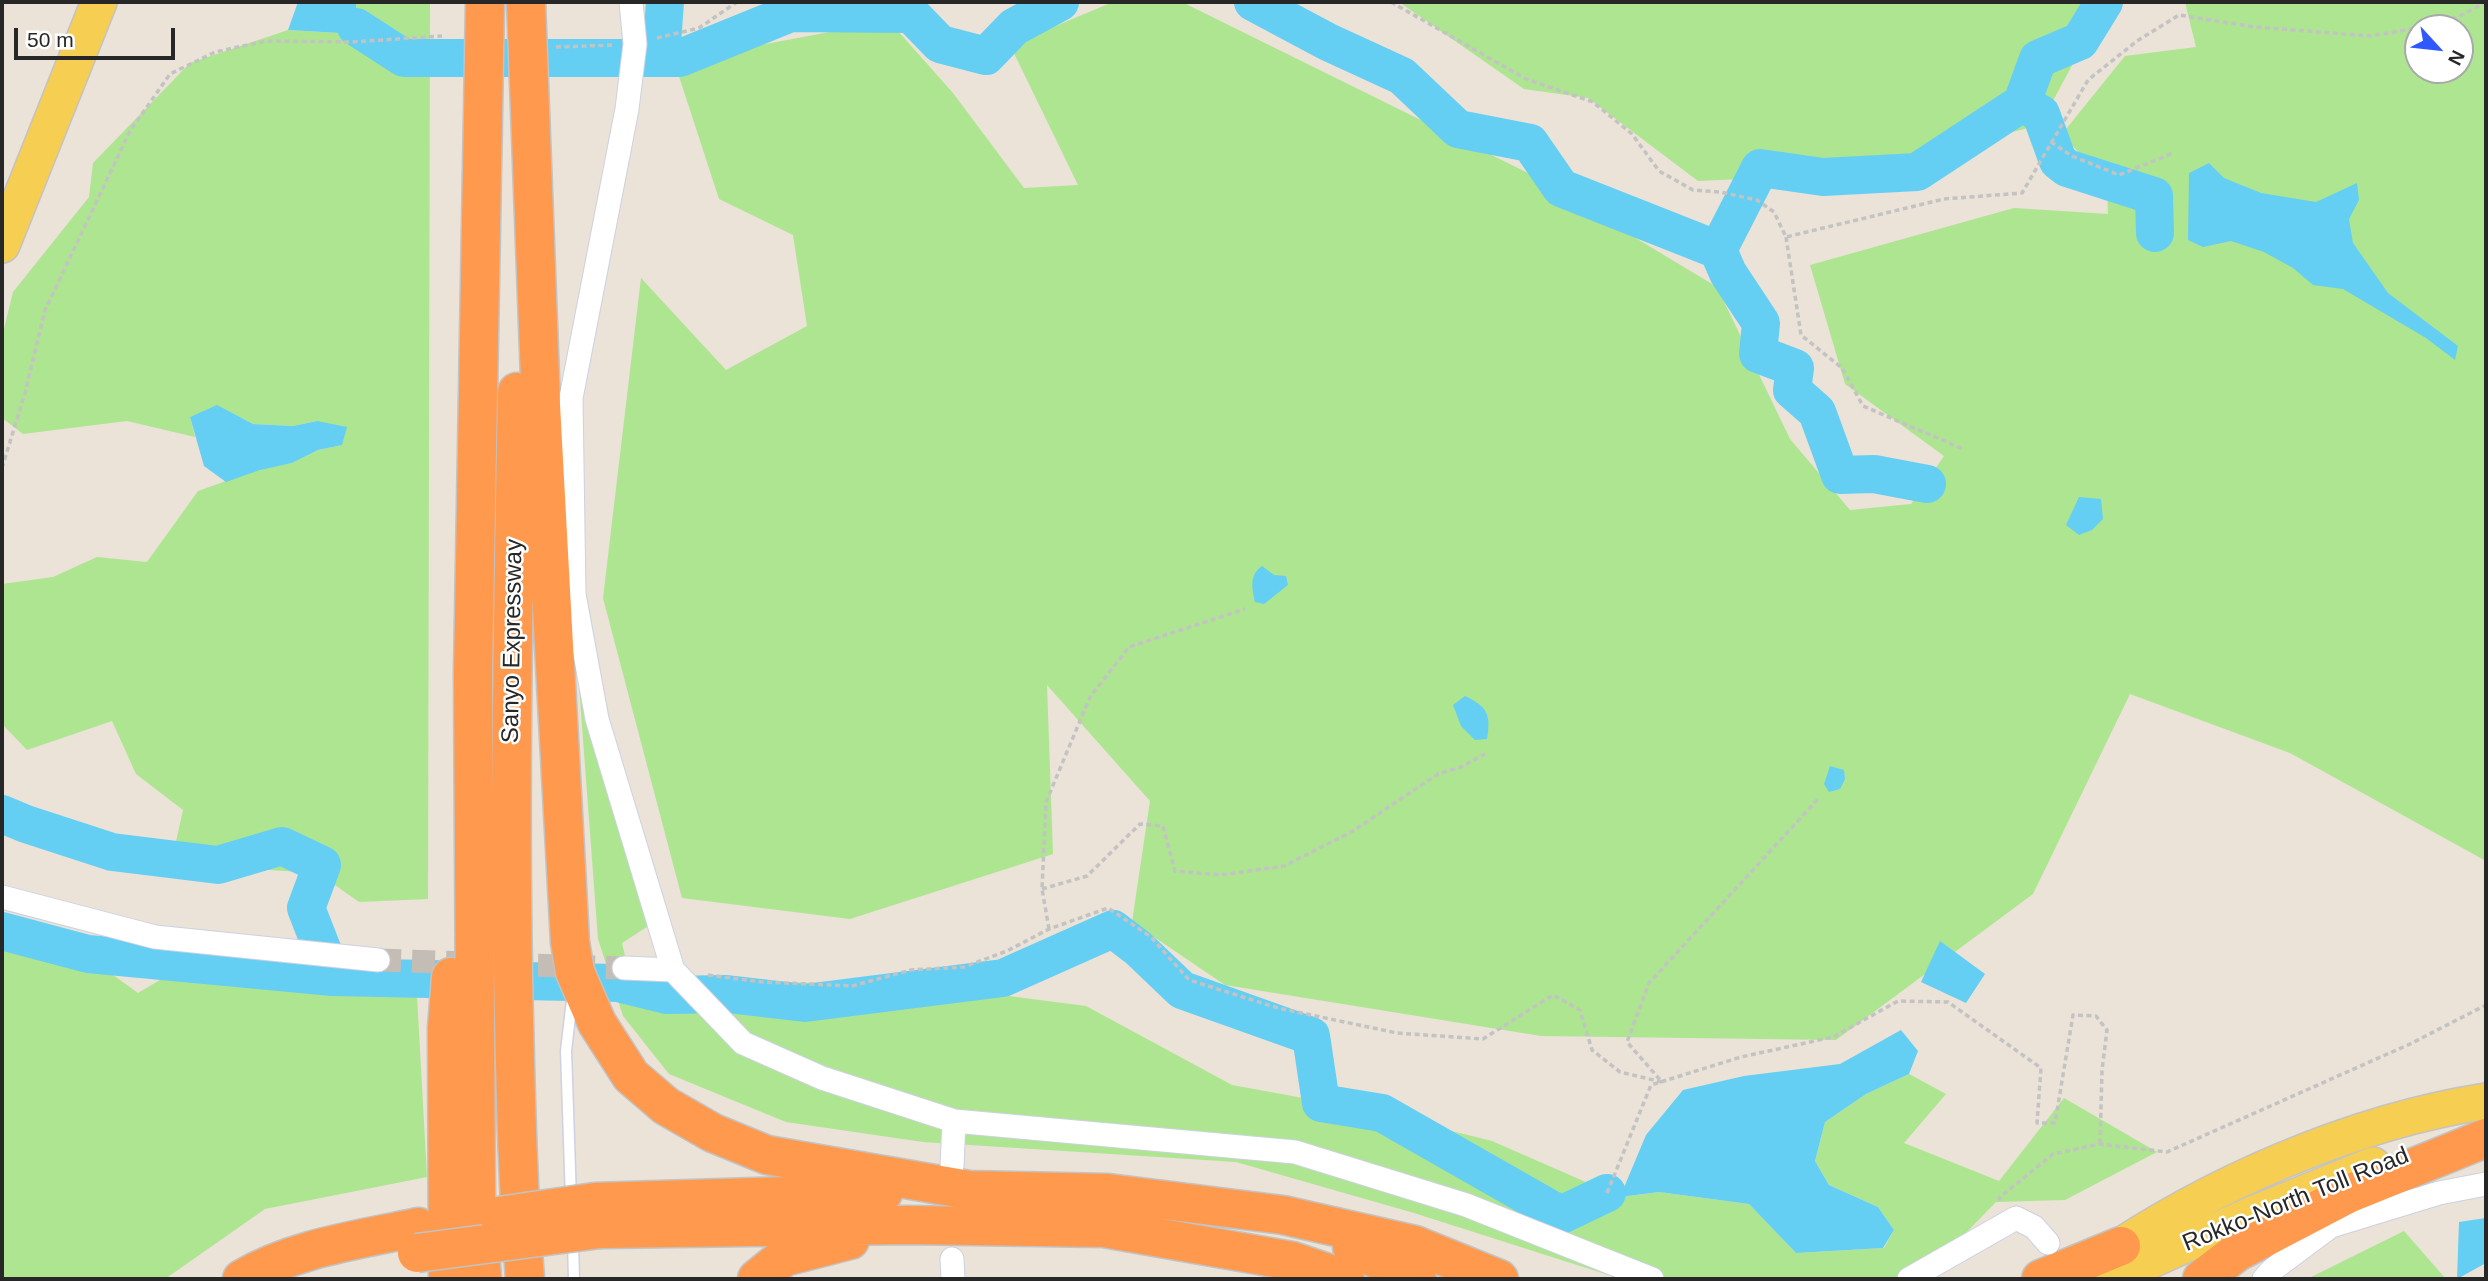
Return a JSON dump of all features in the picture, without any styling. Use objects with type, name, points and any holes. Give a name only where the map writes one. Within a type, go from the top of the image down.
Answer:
[{"type":"highway","name":"Sanyo Expressway","points":[[482,1279],[476,1196],[473,672],[485,2]]},
{"type":"highway","name":"Sanyo Expressway","points":[[525,2],[512,671],[511,881],[518,1193],[525,1279]]},
{"type":"highway","points":[[525,2],[547,529],[570,942],[575,972],[597,1023],[631,1076],[666,1106],[713,1133],[766,1155],[1283,1215],[1415,1245],[1499,1279]]},
{"type":"highway","points":[[448,1279],[447,1028],[473,672]]},
{"type":"highway","points":[[2202,1279],[2237,1252],[2347,1194],[2486,1138]]},
{"type":"highway","points":[[242,1279],[264,1266],[342,1243],[417,1240],[585,1217],[960,1178]]},
{"type":"highway","points":[[1283,1215],[1417,1279]]},
{"type":"highway","points":[[585,1217],[1104,1228],[1292,1261],[1345,1279]]},
{"type":"highway","points":[[757,1279],[784,1258],[907,1225]]},
{"type":"highway","points":[[311,1279],[417,1240]]},
{"type":"highway","points":[[1203,1245],[1283,1279]]},
{"type":"highway","points":[[2041,1279],[2115,1263]]},
{"type":"main road","points":[[2,245],[99,2]]},
{"type":"main road","name":"Rokko-North Toll Road","points":[[2115,1263],[2236,1181],[2341,1138],[2444,1108],[2486,1101]]},
{"type":"main road","name":"Rokko-North Toll Road","points":[[2072,1279],[2255,1213],[2356,1171],[2447,1140],[2486,1131]]},
{"type":"street","points":[[631,2],[635,44],[627,110],[571,398],[574,594],[597,719],[673,970],[743,1043],[822,1078],[954,1121],[1295,1152],[1466,1205],[1652,1279]]},
{"type":"street","points":[[2,897],[155,937],[378,960]]},
{"type":"street","points":[[624,968],[673,970]]},
{"type":"street","points":[[954,1121],[960,1178]]},
{"type":"street","points":[[2264,1279],[2330,1226],[2439,1193],[2486,1184]]},
{"type":"street","points":[[1909,1279],[2016,1218],[2034,1227],[2048,1243]]},
{"type":"lane","points":[[574,1279],[585,1217],[566,1051],[575,972]]},
{"type":"path","points":[[550,47],[635,44],[699,28],[737,2]]},
{"type":"path","points":[[1391,2],[1526,79],[1593,103],[1633,134],[1659,171],[1693,190],[1720,192],[1757,200],[1774,212],[1786,237],[1801,335],[1842,368],[1863,406],[1963,449]]},
{"type":"path","points":[[2464,14],[2486,2]]},
{"type":"path","points":[[1786,237],[1944,199],[2022,193],[2088,80],[2137,41],[2179,15],[2255,27],[2370,36],[2404,30]]},
{"type":"path","points":[[2,468],[25,393],[45,310],[130,131],[170,74],[215,52],[266,41],[352,42],[442,36]]},
{"type":"path","points":[[2052,142],[2072,156],[2119,175],[2173,153]]},
{"type":"path","points":[[1049,929],[1042,889],[1046,802],[1090,697],[1129,647],[1245,609]]},
{"type":"path","points":[[1042,889],[1087,876],[1140,824],[1163,826],[1175,871],[1220,875],[1284,866],[1353,831],[1438,774],[1461,767],[1485,754]]},
{"type":"path","points":[[1662,1082],[1627,1042],[1649,983],[1819,798]]},
{"type":"path","points":[[673,970],[762,982],[852,986],[911,970],[964,967],[1007,951],[1049,929],[1108,908],[1151,937],[1189,980],[1278,1008],[1397,1033],[1483,1039],[1553,995],[1580,1010],[1592,1050],[1619,1072],[1662,1082]]},
{"type":"path","points":[[1607,1193],[1651,1085],[1741,1057],[1833,1037],[1898,1001],[1948,1002],[2041,1068],[2037,1123],[2055,1124],[2073,1015],[2096,1016],[2107,1030],[2102,1070],[2100,1144]]},
{"type":"path","points":[[2016,1218],[1999,1198],[2053,1154],[2100,1144],[2167,1152],[2410,1044],[2486,1005]]},
{"type":"green space","points":[[356,2],[430,2],[428,899],[359,902],[318,873],[171,864],[183,810],[136,774],[112,721],[27,750],[2,724],[2,584],[53,577],[97,557],[147,562],[198,491],[260,469],[292,463],[318,450],[341,445],[317,421],[293,426],[253,424],[217,406],[190,417],[195,437],[127,421],[23,434],[2,418],[2,337],[13,292],[89,197],[93,163],[190,63],[288,30],[340,33],[356,26]]},
{"type":"green space","points":[[1113,2],[1182,2],[1526,172],[1717,287],[1790,439],[1850,510],[1911,504],[1944,456],[1845,384],[1810,265],[2014,208],[2108,214],[2107,184],[2062,134],[2125,56],[2196,47],[2185,2],[2486,2],[2486,861],[2290,753],[2130,694],[2033,894],[1836,1040],[1541,1036],[1225,985],[1132,922],[1150,801],[1047,685],[1053,854],[850,919],[682,898],[603,598],[641,278],[726,370],[807,326],[793,235],[719,199],[674,61],[889,21],[953,93],[1024,188],[1078,185],[1010,45]]},
{"type":"green space","points":[[1399,2],[2106,2],[2040,125],[1849,174],[1698,181],[1588,98],[1524,89]]},
{"type":"green space","points":[[579,686],[653,923],[622,943],[636,1002],[731,1013],[741,982],[916,984],[1086,1006],[1232,1085],[1363,1109],[1492,1141],[1620,1197],[1659,1192],[1749,1204],[1796,1253],[1884,1248],[1894,1230],[1878,1207],[1829,1185],[1815,1161],[1825,1122],[1866,1094],[1909,1074],[1946,1094],[1904,1143],[1999,1181],[2064,1098],[2157,1152],[2065,1200],[1996,1202],[1959,1240],[1898,1279],[1621,1279],[1414,1213],[1236,1162],[923,1142],[786,1122],[669,1074],[623,1016],[598,939]]},
{"type":"green space","points":[[2,942],[102,967],[138,993],[175,971],[417,996],[427,1177],[265,1209],[165,1279],[2,1279]]},
{"type":"green space","points":[[2404,1231],[2446,1279],[2307,1279]]},
{"type":"water","points":[[298,2],[356,2],[356,27],[340,33],[288,30]]},
{"type":"water","points":[[2209,163],[2224,178],[2261,193],[2316,202],[2357,183],[2359,200],[2349,219],[2353,243],[2388,293],[2458,346],[2455,360],[2426,338],[2343,289],[2313,285],[2293,268],[2264,252],[2231,241],[2203,247],[2188,240],[2189,173]]},
{"type":"water","points":[[217,405],[253,424],[293,426],[317,421],[347,427],[342,445],[318,450],[292,463],[260,470],[226,482],[204,466],[190,417]]},
{"type":"water","points":[[2079,497],[2101,499],[2103,519],[2092,530],[2079,535],[2066,525]]},
{"type":"water","points":[[1262,566],[1274,575],[1286,576],[1288,585],[1264,604],[1255,602],[1252,587],[1255,573]]},
{"type":"water","points":[[1465,696],[1479,704],[1486,713],[1487,739],[1475,740],[1461,726],[1453,705]]},
{"type":"water","points":[[1830,766],[1844,770],[1845,779],[1840,789],[1829,792],[1824,784]]},
{"type":"water","points":[[1940,941],[1985,974],[1966,1003],[1921,982]]},
{"type":"water","points":[[1901,1030],[1918,1051],[1909,1074],[1866,1094],[1825,1122],[1815,1161],[1829,1185],[1878,1207],[1894,1230],[1883,1248],[1796,1253],[1749,1204],[1659,1192],[1620,1197],[1646,1135],[1683,1090],[1744,1076],[1840,1064]]},
{"type":"water","points":[[2486,1218],[2486,1263],[2457,1279],[2459,1222]]},
{"type":"waterway","points":[[661,58],[665,2]]},
{"type":"waterway","points":[[356,27],[404,58],[680,58],[791,13],[911,14],[940,44],[986,56],[1014,27],[1060,2]]},
{"type":"waterway","points":[[1253,2],[1328,42],[1402,76],[1458,129],[1530,143],[1561,188],[1718,250],[1760,168],[1823,177],[1917,172],[2022,103],[2038,59],[2080,41],[2104,2]]},
{"type":"waterway","points":[[2022,103],[2041,114],[2058,161],[2067,168],[2154,196],[2155,233]]},
{"type":"waterway","points":[[1718,250],[1728,273],[1761,323],[1758,354],[1795,368],[1792,390],[1817,412],[1840,475],[1874,474],[1927,484]]},
{"type":"waterway","points":[[2,814],[112,852],[218,865],[282,846],[322,865],[306,908],[333,977]]},
{"type":"waterway","points":[[2,931],[88,954],[333,977],[618,983],[667,995],[727,994],[805,1003],[1003,978],[1113,929],[1138,948],[1182,990],[1311,1036],[1321,1103],[1382,1113],[1561,1215],[1607,1193]]},
{"type":"tunnel","points":[[378,960],[469,963]]},
{"type":"tunnel","points":[[504,964],[624,968]]}]
